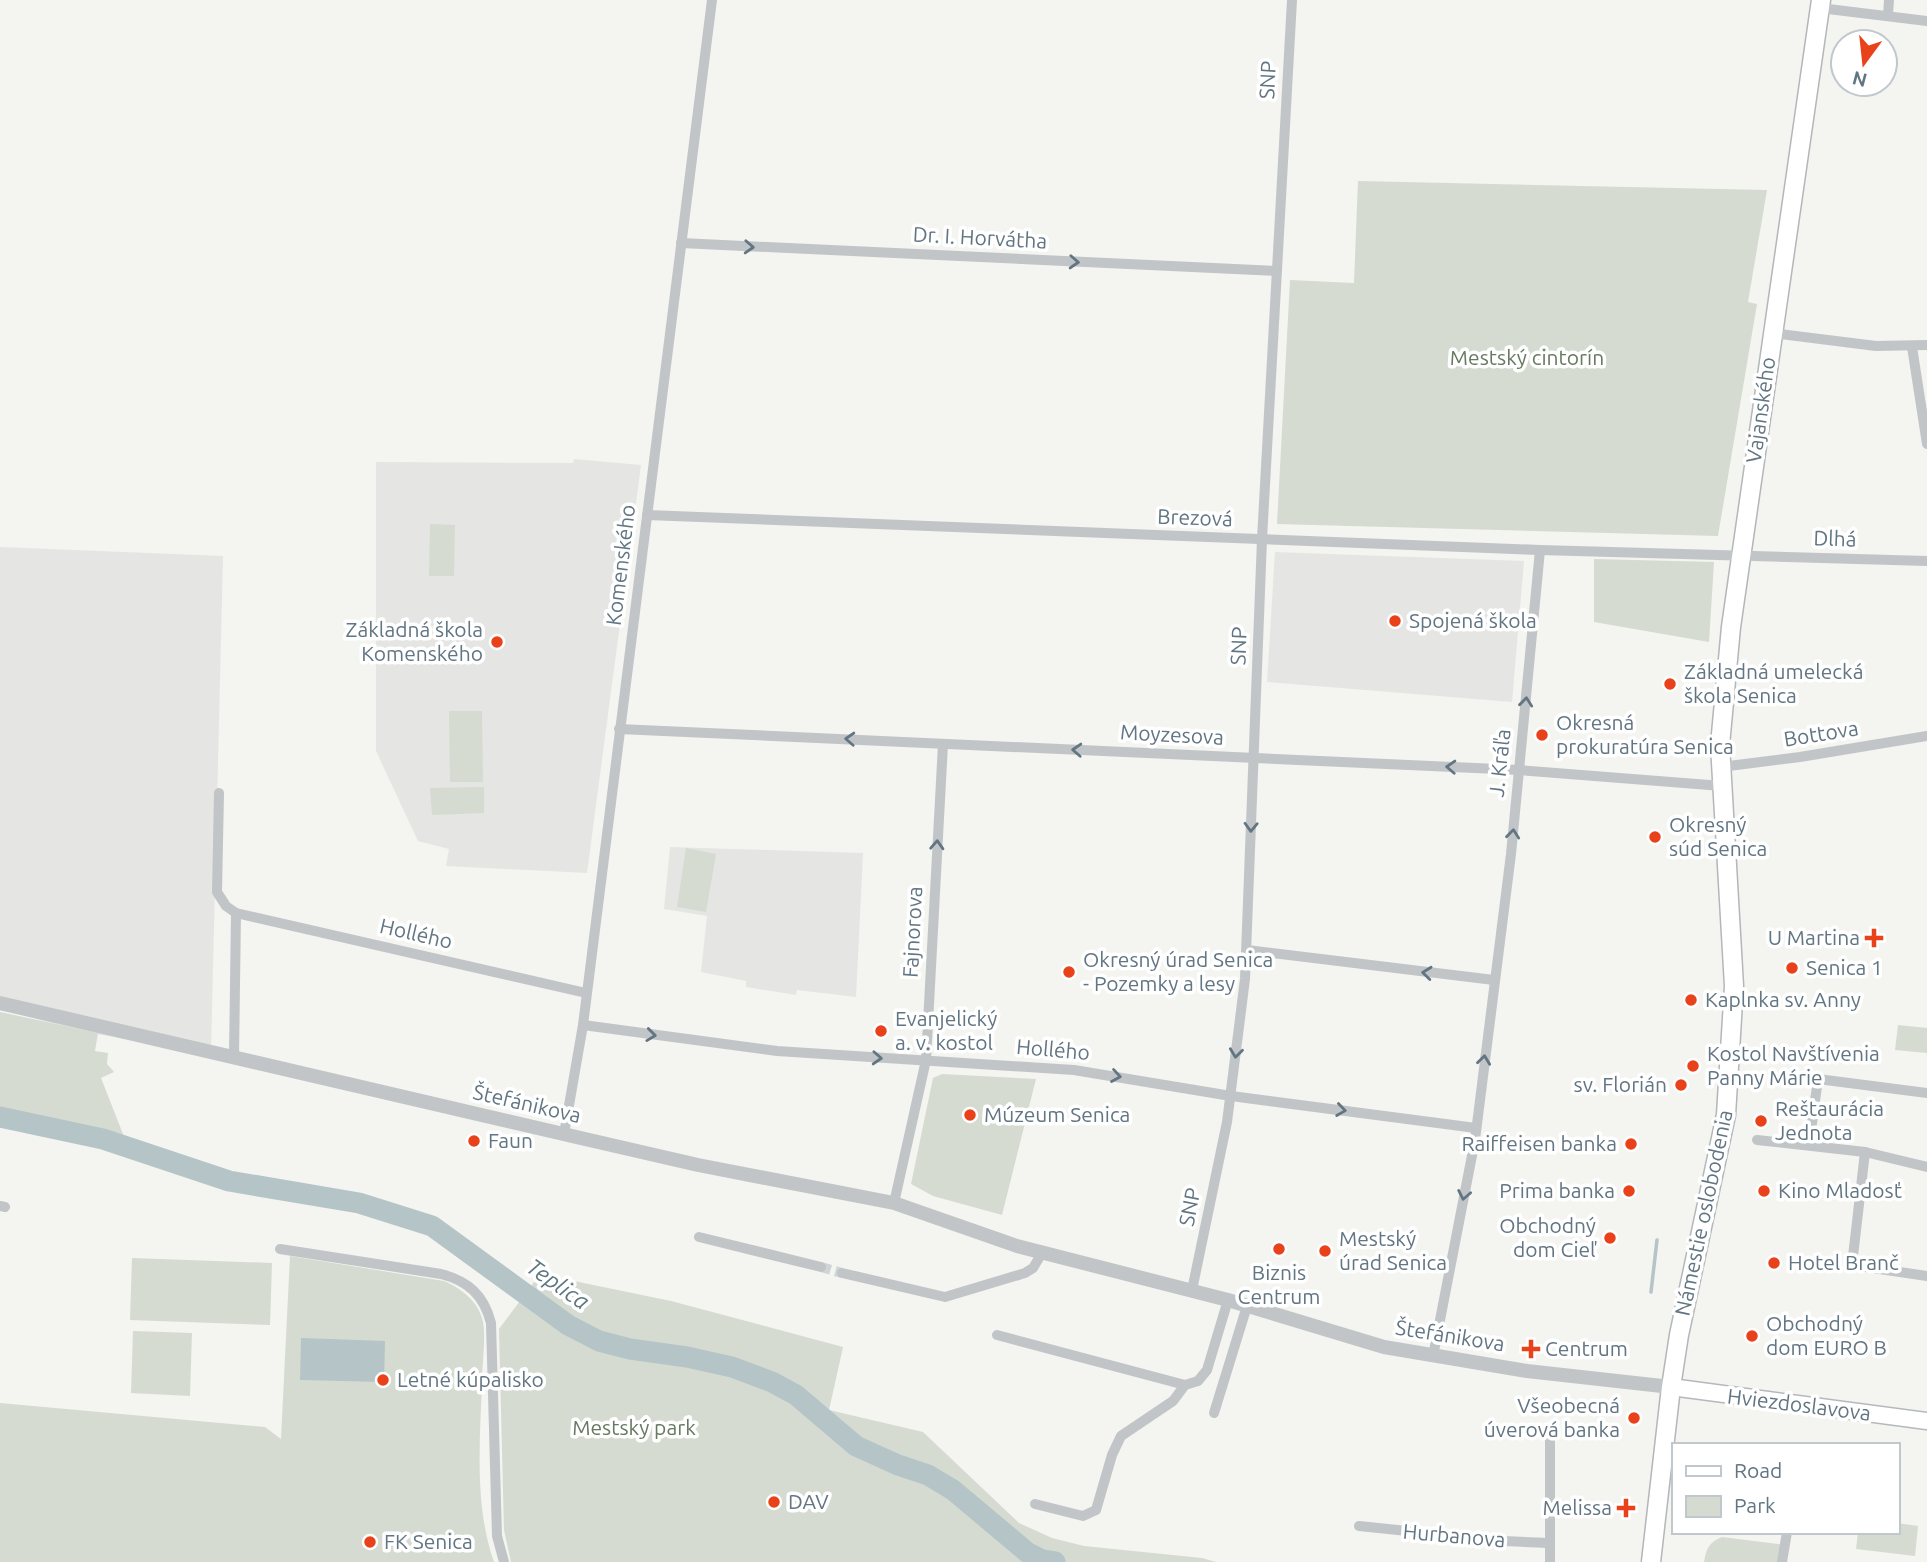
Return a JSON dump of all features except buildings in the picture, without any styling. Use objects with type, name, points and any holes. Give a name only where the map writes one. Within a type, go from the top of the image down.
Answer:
[{"type":"main road","name":"Vajanského","points":[[1723,786],[1721,713],[1772,333],[1821,4]]},
{"type":"main road","name":"Námestie oslobodenia","points":[[1671,1387],[1679,1335],[1726,1115],[1734,986],[1723,786]]},
{"type":"main road","name":"Hviezdoslavova","points":[[1671,1387],[1927,1421]]},
{"type":"main road","points":[[1651,1562],[1671,1387]]},
{"type":"street","name":"Komenského","points":[[564,1134],[583,1025],[712,0]]},
{"type":"street","name":"SNP","points":[[1192,1290],[1231,1096],[1245,987],[1262,540],[1292,0]]},
{"type":"street","points":[[1888,15],[1889,0]]},
{"type":"street","points":[[1821,4],[1927,21]]},
{"type":"street","name":"Dr. I. Horvátha","points":[[681,243],[1277,271]]},
{"type":"street","points":[[1772,333],[1876,346],[1927,345]]},
{"type":"street","points":[[1912,347],[1927,444]]},
{"type":"street","name":"Brezová","points":[[646,515],[1741,556]]},
{"type":"street","name":"J. Kráľa","points":[[1433,1356],[1476,1128],[1519,770],[1541,550]]},
{"type":"street","name":"Dlhá","points":[[1741,556],[1927,561]]},
{"type":"street","name":"Moyzesova","points":[[619,729],[1519,770],[1680,785],[1723,786]]},
{"type":"street","name":"Bottova","points":[[1721,767],[1927,736]]},
{"type":"street","name":"Fajnorova","points":[[894,1203],[926,1060],[943,744]]},
{"type":"street","points":[[219,793],[216,892],[226,906],[236,912],[234,1057]]},
{"type":"street","name":"Hollého","points":[[236,912],[586,993]]},
{"type":"street","points":[[1247,950],[1494,980]]},
{"type":"street","name":"Štefánikova","points":[[0,1003],[698,1165],[894,1203],[1042,1253],[1192,1290],[1367,1343],[1527,1371],[1671,1387]]},
{"type":"street","name":"Hollého","points":[[583,1025],[777,1051],[1074,1070],[1231,1096],[1476,1128]]},
{"type":"street","points":[[1809,1145],[1818,1079],[1927,1093]]},
{"type":"street","name":"Námestie oslobodenia","points":[[1757,1140],[1865,1152],[1927,1167]]},
{"type":"street","points":[[1865,1152],[1852,1265],[1927,1276]]},
{"type":"street","points":[[699,1237],[821,1267]]},
{"type":"street","points":[[280,1249],[441,1273],[467,1284],[482,1299],[491,1323],[497,1536],[504,1562]]},
{"type":"street","points":[[842,1273],[944,1297],[1025,1273],[1033,1268],[1042,1253]]},
{"type":"street","points":[[997,1335],[1185,1385],[1198,1381],[1207,1370],[1228,1300]]},
{"type":"street","points":[[1214,1413],[1247,1306]]},
{"type":"street","points":[[1035,1504],[1083,1516],[1096,1510],[1112,1455],[1121,1436],[1173,1401],[1185,1385]]},
{"type":"street","points":[[1550,1434],[1550,1562]]},
{"type":"street","name":"Hurbanova","points":[[1359,1526],[1549,1543]]},
{"type":"street","points":[[1782,1562],[1787,1534]]},
{"type":"shaded area","name":"Základná škola Komenského","points":[[574,459],[641,465],[587,873],[446,866],[449,849],[418,841],[376,751],[376,462],[573,463]]},
{"type":"shaded area","points":[[0,547],[223,556],[211,1052],[83,1032],[0,1009]]},
{"type":"shaded area","name":"Spojená škola","points":[[1275,552],[1524,561],[1512,702],[1267,682]]},
{"type":"shaded area","points":[[670,847],[863,853],[856,997],[797,990],[796,995],[746,987],[746,981],[701,972],[707,916],[664,909]]},
{"type":"shaded area","points":[[301,1338],[385,1341],[384,1382],[300,1380]]},
{"type":"green space","name":"Mestský cintorín","points":[[1358,181],[1767,190],[1748,302],[1757,304],[1718,536],[1277,524],[1290,280],[1354,283]]},
{"type":"green space","points":[[430,524],[455,525],[454,576],[429,576]]},
{"type":"green space","points":[[1594,559],[1714,562],[1709,642],[1594,622]]},
{"type":"green space","points":[[449,711],[482,711],[483,782],[450,782]]},
{"type":"green space","points":[[484,787],[484,813],[432,815],[430,788]]},
{"type":"green space","points":[[686,848],[716,854],[706,912],[677,907]]},
{"type":"green space","points":[[0,1012],[98,1033],[95,1051],[108,1053],[107,1064],[114,1072],[101,1078],[130,1152],[0,1127]]},
{"type":"green space","points":[[1898,1025],[1927,1028],[1927,1053],[1895,1050]]},
{"type":"green space","points":[[942,1074],[1036,1079],[1002,1215],[933,1196],[911,1184],[933,1078]]},
{"type":"green space","points":[[290,1256],[444,1281],[463,1292],[478,1308],[484,1336],[481,1496],[483,1518],[494,1562],[0,1562],[0,1403],[265,1427],[281,1439]]},
{"type":"green space","points":[[132,1258],[272,1263],[270,1325],[130,1320]]},
{"type":"green space","name":"Mestský park","points":[[540,1274],[671,1301],[843,1347],[829,1410],[923,1432],[1019,1523],[1052,1538],[1084,1546],[1202,1558],[1216,1562],[511,1562],[504,1530],[499,1329]]},
{"type":"green space","points":[[133,1331],[192,1333],[190,1396],[131,1393]]},
{"type":"green space","points":[[1899,1523],[1918,1526],[1915,1556],[1856,1549],[1858,1534],[1899,1534]]},
{"type":"green space","points":[[1722,1537],[1785,1545],[1782,1562],[1704,1562],[1709,1546]]},
{"type":"waterway","name":"Teplica","points":[[0,1117],[103,1139],[229,1181],[359,1203],[432,1226],[568,1325],[599,1341],[732,1367],[772,1382],[796,1395],[856,1446],[928,1475],[953,1490],[1028,1553],[1042,1560],[1055,1562]]},
{"type":"waterway","points":[[1651,1292],[1657,1240]]},
{"type":"tunnel","points":[[821,1267],[842,1273]]},
{"type":"place","name":"Spojená škola","points":[[1395,621]]},
{"type":"place","name":"Základná škola Komenského","points":[[497,642]]},
{"type":"place","name":"Základná umelecká škola Senica","points":[[1670,684]]},
{"type":"place","name":"Okresná prokuratúra Senica","points":[[1542,735]]},
{"type":"place","name":"Okresný súd Senica","points":[[1655,837]]},
{"type":"place","name":"U Martina","points":[[1874,938]]},
{"type":"place","name":"Senica 1","points":[[1792,968]]},
{"type":"place","name":"Okresný úrad Senica - Pozemky a lesy","points":[[1069,972]]},
{"type":"place","name":"Kaplnka sv. Anny","points":[[1691,1000]]},
{"type":"place","name":"Evanjelický a. v. kostol","points":[[881,1031]]},
{"type":"place","name":"Kostol Navštívenia Panny Márie","points":[[1693,1066]]},
{"type":"place","name":"sv. Florián","points":[[1681,1085]]},
{"type":"place","name":"Múzeum Senica","points":[[970,1115]]},
{"type":"place","name":"Reštaurácia Jednota","points":[[1761,1121]]},
{"type":"place","name":"Faun","points":[[474,1141]]},
{"type":"place","name":"Raiffeisen banka","points":[[1631,1144]]},
{"type":"place","name":"Prima banka","points":[[1629,1191]]},
{"type":"place","name":"Kino Mladosť","points":[[1764,1191]]},
{"type":"place","name":"Obchodný dom Cieľ","points":[[1610,1238]]},
{"type":"place","name":"Biznis Centrum","points":[[1279,1249]]},
{"type":"place","name":"Mestský úrad Senica","points":[[1325,1251]]},
{"type":"place","name":"Hotel Branč","points":[[1774,1263]]},
{"type":"place","name":"Obchodný dom EURO B","points":[[1752,1336]]},
{"type":"place","name":"Centrum","points":[[1531,1349]]},
{"type":"place","name":"Letné kúpalisko","points":[[383,1380]]},
{"type":"place","name":"Všeobecná úverová banka","points":[[1634,1418]]},
{"type":"place","name":"DAV","points":[[774,1502]]},
{"type":"place","name":"Melissa","points":[[1626,1508]]},
{"type":"place","name":"FK Senica","points":[[370,1542]]}]
